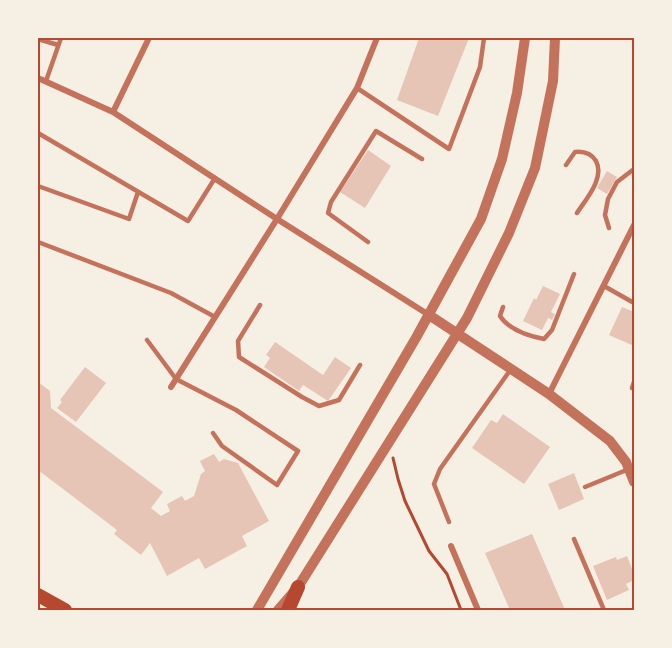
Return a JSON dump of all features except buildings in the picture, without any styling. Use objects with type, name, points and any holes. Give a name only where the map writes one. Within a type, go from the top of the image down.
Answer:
[{"type":"main road","points":[[288,610],[298,587]]},
{"type":"main road","points":[[38,595],[65,610]]},
{"type":"street","points":[[112,112],[149,38]]},
{"type":"street","points":[[171,387],[357,88],[377,38]]},
{"type":"street","points":[[257,610],[429,315],[481,219],[502,159],[517,93],[525,38]]},
{"type":"street","points":[[278,610],[298,587],[458,333],[509,233],[535,168],[553,81],[555,38]]},
{"type":"street","points":[[38,78],[112,112],[458,333],[549,394],[610,441],[626,462],[633,476]]},
{"type":"street","points":[[549,394],[634,225]]},
{"type":"street","points":[[451,546],[478,610]]},
{"type":"lane","points":[[46,81],[60,38]]},
{"type":"lane","points":[[357,88],[449,149],[480,67],[484,38]]},
{"type":"lane","points":[[38,39],[58,45]]},
{"type":"lane","points":[[368,242],[328,213],[331,202],[376,131],[422,159]]},
{"type":"lane","points":[[38,133],[188,221],[215,178]]},
{"type":"lane","points":[[566,165],[575,152],[584,151],[594,157],[598,166],[594,185],[577,213]]},
{"type":"lane","points":[[609,228],[605,215],[608,199],[617,182],[634,169]]},
{"type":"lane","points":[[38,186],[129,219],[138,192]]},
{"type":"lane","points":[[38,242],[171,293],[215,317]]},
{"type":"lane","points":[[503,307],[500,316],[505,323],[531,337],[544,339],[552,330],[574,274]]},
{"type":"lane","points":[[604,286],[634,303]]},
{"type":"lane","points":[[260,305],[238,341],[239,357],[302,397],[320,406],[339,400],[360,365]]},
{"type":"lane","points":[[147,340],[176,379],[236,410],[298,451],[277,485],[222,446],[213,433]]},
{"type":"lane","points":[[449,522],[434,484],[436,477],[511,369]]},
{"type":"lane","points":[[585,487],[633,476]]},
{"type":"lane","points":[[574,538],[604,610]]},
{"type":"path","points":[[393,458],[405,501],[429,551],[447,574],[462,610]]}]
